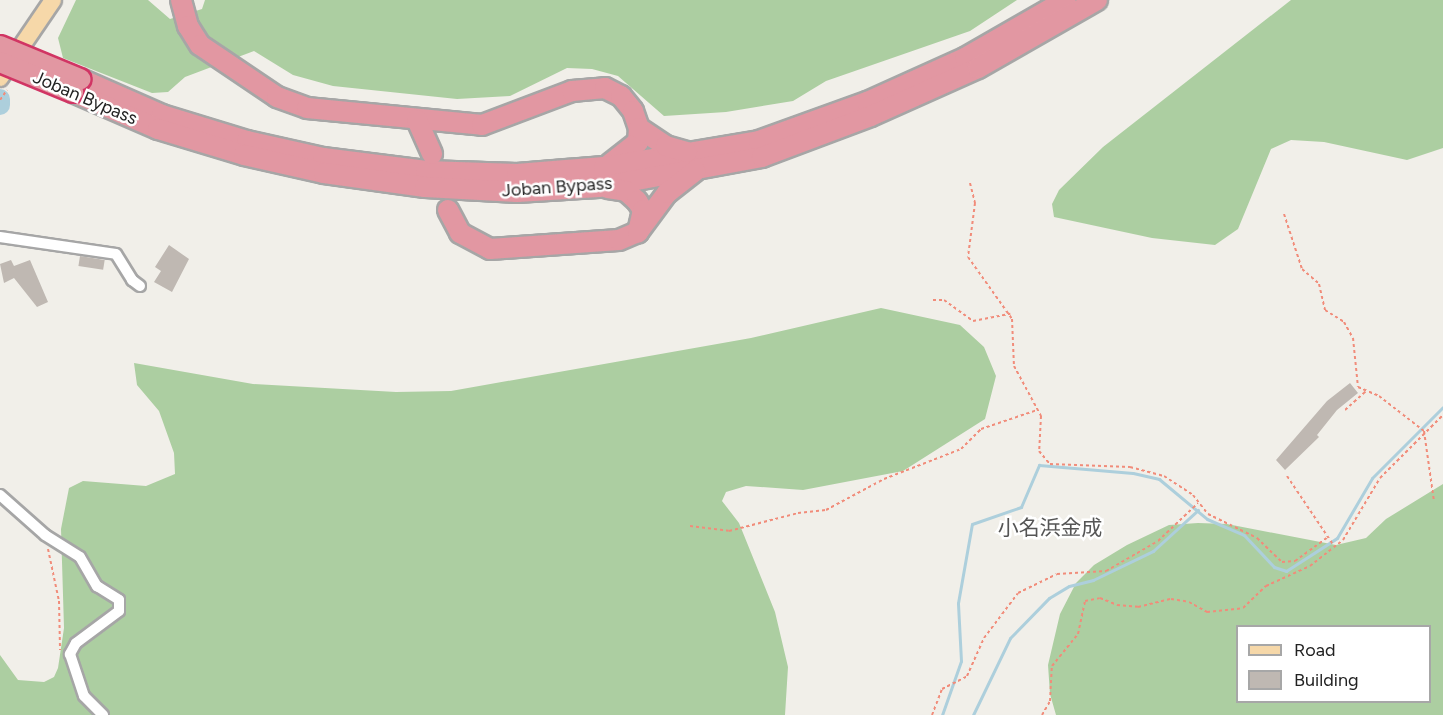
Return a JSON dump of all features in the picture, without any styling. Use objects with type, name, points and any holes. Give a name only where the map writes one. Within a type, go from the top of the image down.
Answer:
[{"type":"highway","points":[[180,0],[188,26],[200,45],[277,97],[307,108],[417,120],[494,123],[572,91],[592,87],[621,96],[633,111],[639,128],[638,142],[629,152],[604,167]]},
{"type":"highway","name":"Joban Bypass","points":[[0,46],[158,129],[244,155],[324,173],[425,187],[517,192],[599,187],[759,141],[867,102],[964,58],[1066,0]]},
{"type":"highway","name":"Joban Bypass","points":[[0,62],[247,141],[323,158],[426,171],[483,173],[604,167],[762,157],[871,116],[978,68],[1097,0]]},
{"type":"highway","points":[[417,120],[432,154]]},
{"type":"highway","points":[[448,210],[460,233],[490,249],[619,240],[639,232],[667,193],[695,161],[666,146],[639,128]]},
{"type":"highway","points":[[599,187],[626,190],[637,201],[643,210],[639,232]]},
{"type":"main road","points":[[0,78],[53,0]]},
{"type":"street","points":[[0,237],[116,254],[132,280],[140,286]]},
{"type":"street","points":[[0,495],[49,537],[80,557],[97,586],[121,606],[114,616],[75,643],[70,654],[84,696],[103,715]]},
{"type":"path","points":[[970,183],[975,197],[969,261],[1010,314],[1014,366],[1042,423],[1040,451],[1050,464],[1144,469],[1173,480],[1208,514],[1257,538],[1282,562],[1295,561],[1328,537]]},
{"type":"path","points":[[1284,214],[1302,269],[1319,284],[1325,310],[1349,328],[1357,383],[1416,423],[1425,434],[1434,501]]},
{"type":"path","points":[[933,300],[944,300],[973,321],[1010,314]]},
{"type":"path","points":[[1345,410],[1366,391]]},
{"type":"path","points":[[690,526],[729,531],[798,513],[826,510],[884,479],[961,449],[973,434],[990,425],[1037,410]]},
{"type":"path","points":[[1042,715],[1050,701],[1052,666],[1077,634],[1081,607],[1088,599],[1100,598],[1117,605],[1138,607],[1171,599],[1190,602],[1207,612],[1236,611],[1266,586],[1296,574],[1335,547],[1355,525],[1380,478],[1443,415]]},
{"type":"path","points":[[1287,476],[1335,547]]},
{"type":"path","points":[[932,715],[939,692],[967,676],[984,638],[1018,593],[1057,574],[1106,571],[1158,541],[1198,503]]},
{"type":"path","points":[[49,537],[47,548],[59,601],[61,657]]},
{"type":"green space","points":[[76,0],[148,0],[170,19],[202,9],[205,0],[1017,0],[970,31],[826,81],[793,101],[726,112],[664,116],[618,76],[592,69],[567,68],[510,96],[457,99],[333,86],[293,75],[254,51],[185,77],[168,92],[152,93],[63,58],[58,38]]},
{"type":"green space","points":[[1291,0],[1443,0],[1443,148],[1407,160],[1324,142],[1291,140],[1271,149],[1238,229],[1215,245],[1152,238],[1054,217],[1052,204],[1059,190],[1103,147]]},
{"type":"green space","points":[[881,308],[960,325],[984,347],[996,376],[985,419],[903,471],[803,490],[746,486],[726,492],[722,501],[739,523],[775,612],[788,667],[785,715],[0,715],[0,655],[18,680],[44,682],[54,677],[58,668],[64,628],[61,529],[69,488],[83,481],[146,486],[175,474],[174,453],[159,411],[137,385],[134,363],[253,384],[396,392],[451,391],[751,338]]},
{"type":"green space","points":[[1443,484],[1443,715],[1056,715],[1050,694],[1048,665],[1060,614],[1076,583],[1094,565],[1127,545],[1169,525],[1198,523],[1227,524],[1336,545],[1366,538],[1386,519]]},
{"type":"building","points":[[169,245],[189,259],[172,292],[154,282],[161,271],[155,267]]},
{"type":"building","points":[[80,256],[105,260],[103,270],[78,266]]},
{"type":"building","points":[[11,260],[14,266],[30,260],[48,302],[37,307],[14,278],[4,283],[0,264]]},
{"type":"building","points":[[1350,383],[1358,393],[1337,410],[1317,435],[1319,437],[1285,470],[1276,460],[1327,401]]},
{"type":"waterway","points":[[0,99],[0,105]]},
{"type":"waterway","points":[[942,715],[961,661],[958,603],[972,524],[1021,507],[1039,465],[1133,473],[1159,479],[1207,519],[1244,535],[1274,567],[1286,571],[1337,538],[1372,478],[1443,407]]},
{"type":"waterway","points":[[973,715],[1010,638],[1049,598],[1069,586],[1093,580],[1153,551],[1198,510]]},
{"type":"district","name":"小名浜金成","points":[[1050,528]]}]
